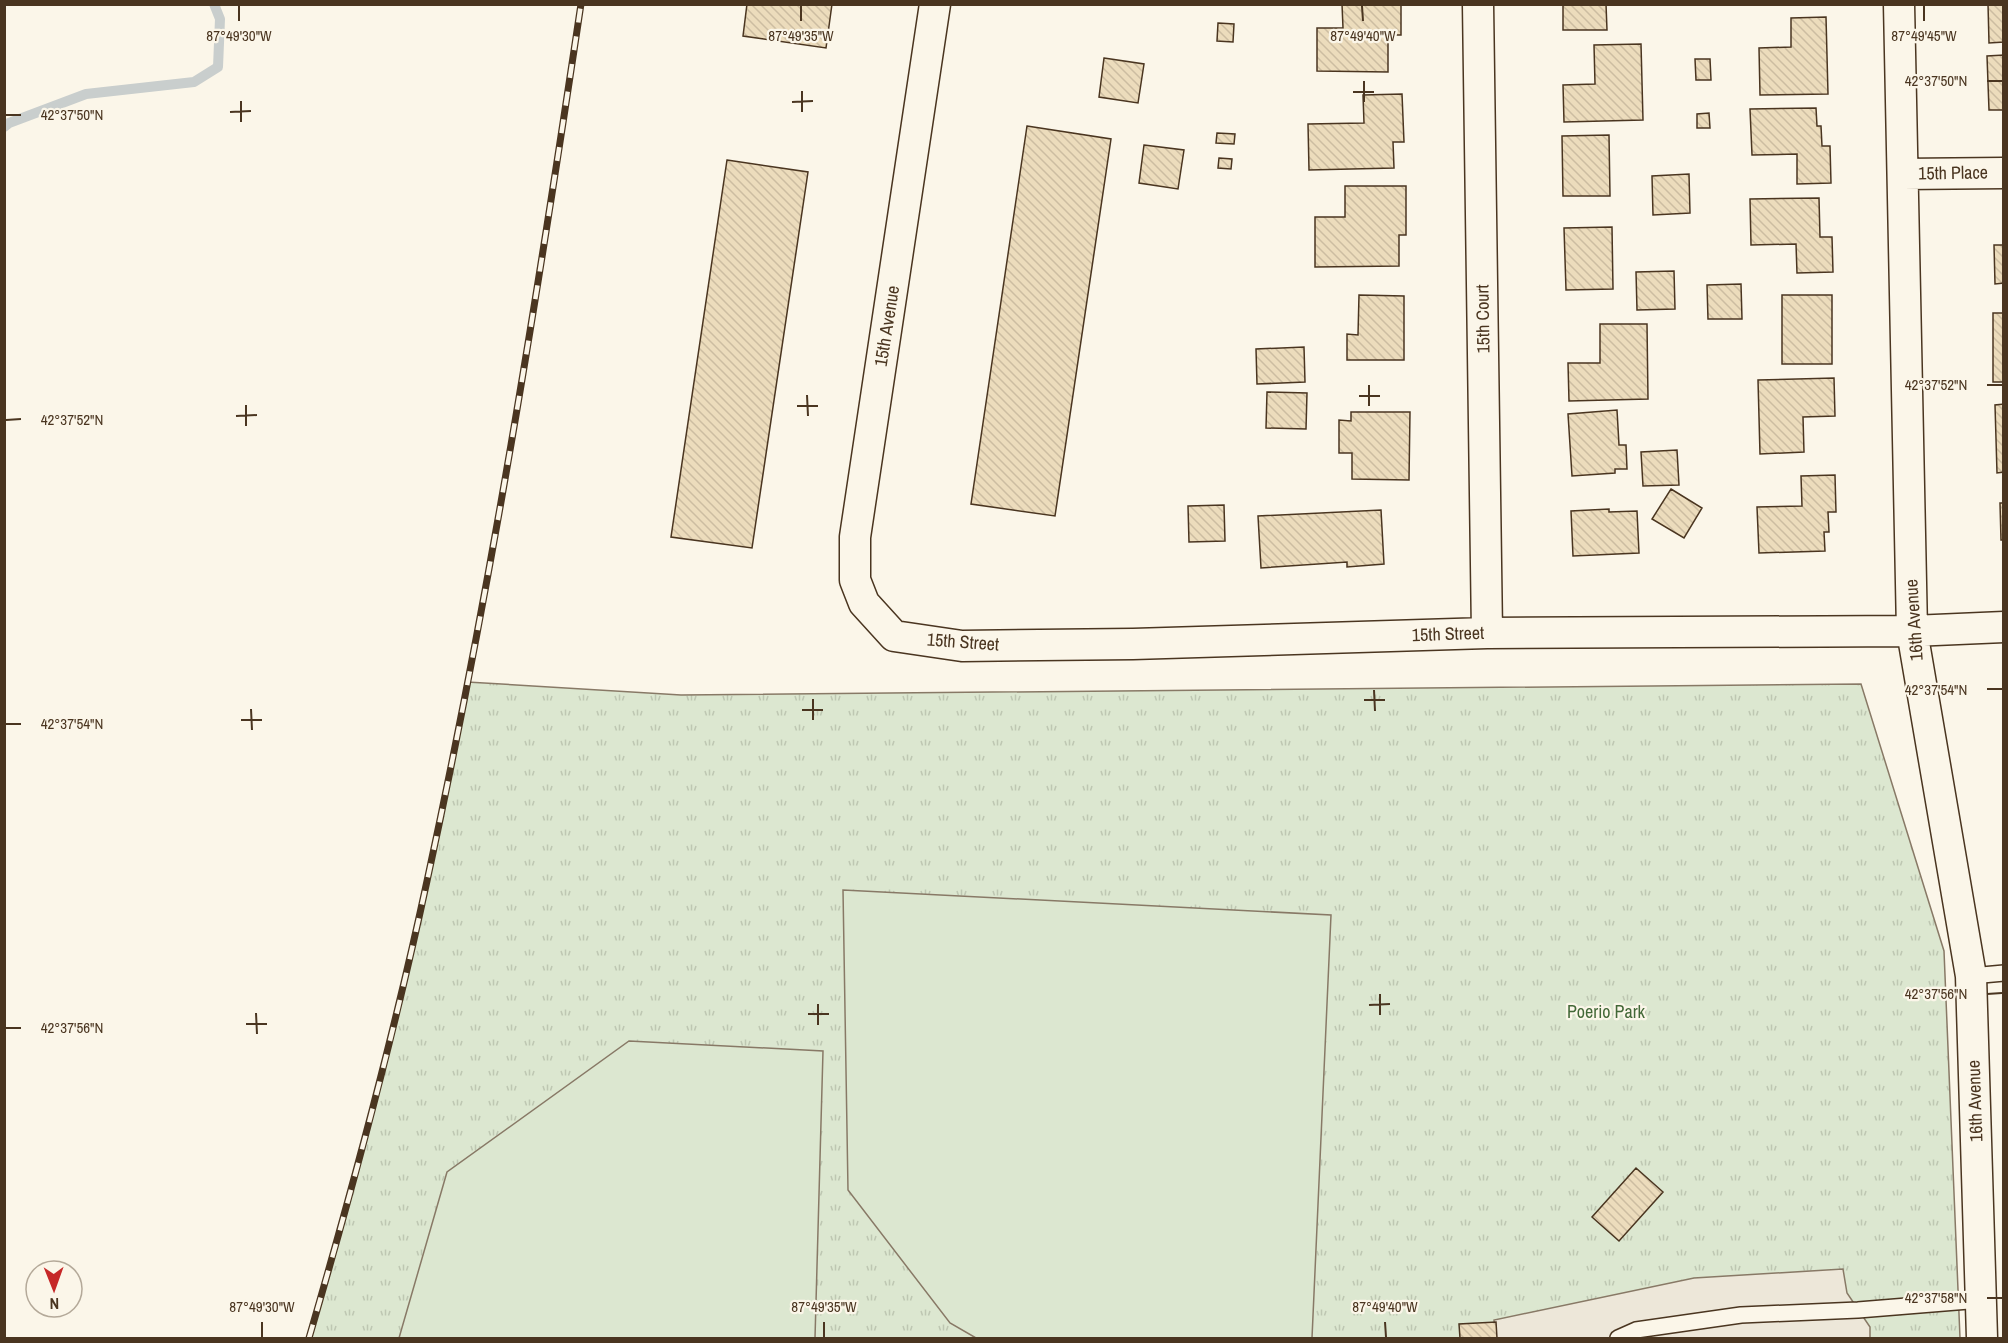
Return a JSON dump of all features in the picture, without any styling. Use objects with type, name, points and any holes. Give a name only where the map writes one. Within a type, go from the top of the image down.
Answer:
[{"type":"street","name":"15th Avenue","points":[[894,636],[864,603],[855,580],[855,537],[935,4]]},
{"type":"street","name":"15th Court","points":[[1478,4],[1487,633]]},
{"type":"street","name":"16th Avenue","points":[[1899,4],[1912,631],[1971,976],[1982,1338]]},
{"type":"street","name":"15th Place","points":[[1903,174],[2004,173]]},
{"type":"street","name":"15th Street","points":[[894,636],[962,646],[1133,644],[1487,633],[1912,631],[2004,627]]},
{"type":"lane","points":[[1971,976],[2004,973]]},
{"type":"lane","points":[[1618,1338],[1636,1330],[1741,1315],[1858,1310],[1981,1300]]},
{"type":"green space","name":"Poerio Park","points":[[467,682],[681,695],[1861,684],[1944,951],[1960,1338],[309,1338],[383,1068],[427,882]]},
{"type":"green space","points":[[843,890],[1331,915],[1312,1338],[976,1338],[950,1323],[848,1190]]},
{"type":"green space","points":[[629,1041],[823,1051],[815,1338],[399,1338],[447,1172]]},
{"type":"shaded area","points":[[1843,1269],[1847,1293],[1870,1327],[1870,1338],[1496,1338],[1494,1320],[1694,1278]]},
{"type":"building","points":[[747,4],[832,4],[826,48],[743,36]]},
{"type":"building","points":[[1342,4],[1401,4],[1401,35],[1388,35],[1388,72],[1317,71],[1317,28],[1343,28]]},
{"type":"building","points":[[1563,4],[1606,4],[1607,30],[1563,30]]},
{"type":"building","points":[[1988,4],[2004,4],[2004,42],[1989,43]]},
{"type":"building","points":[[1826,17],[1828,94],[1760,95],[1759,48],[1791,47],[1791,18]]},
{"type":"building","points":[[1218,23],[1234,24],[1233,42],[1217,41]]},
{"type":"building","points":[[1641,44],[1643,120],[1564,122],[1563,85],[1595,84],[1594,45]]},
{"type":"building","points":[[2004,55],[2004,110],[1989,110],[1987,56]]},
{"type":"building","points":[[1104,58],[1144,64],[1138,103],[1099,97]]},
{"type":"building","points":[[1695,59],[1710,59],[1711,80],[1696,80]]},
{"type":"building","points":[[1402,94],[1404,142],[1393,142],[1394,168],[1309,170],[1308,124],[1364,123],[1363,95]]},
{"type":"building","points":[[1816,108],[1817,126],[1821,126],[1822,146],[1830,146],[1831,183],[1797,184],[1797,154],[1752,155],[1750,109]]},
{"type":"building","points":[[1709,113],[1710,128],[1697,128],[1697,114]]},
{"type":"building","points":[[1027,126],[1111,139],[1055,516],[971,504]]},
{"type":"building","points":[[1217,133],[1235,134],[1234,144],[1216,143]]},
{"type":"building","points":[[1609,135],[1610,196],[1563,196],[1562,136]]},
{"type":"building","points":[[1144,145],[1184,150],[1178,189],[1139,183]]},
{"type":"building","points":[[1219,158],[1232,159],[1231,169],[1218,168]]},
{"type":"building","points":[[727,160],[808,172],[752,548],[671,537]]},
{"type":"building","points":[[1689,174],[1690,213],[1653,215],[1652,176]]},
{"type":"building","points":[[1345,186],[1406,186],[1406,235],[1399,235],[1399,266],[1315,267],[1315,217],[1345,217]]},
{"type":"building","points":[[1819,198],[1820,237],[1832,237],[1833,272],[1797,273],[1796,244],[1751,245],[1750,199]]},
{"type":"building","points":[[1612,227],[1613,289],[1566,290],[1564,228]]},
{"type":"building","points":[[1994,245],[2004,245],[2004,283],[1995,284]]},
{"type":"building","points":[[1674,271],[1675,309],[1637,310],[1636,272]]},
{"type":"building","points":[[1741,284],[1742,319],[1708,319],[1707,285]]},
{"type":"building","points":[[1359,295],[1404,296],[1404,360],[1347,360],[1347,334],[1358,335]]},
{"type":"building","points":[[1782,295],[1832,295],[1832,364],[1782,364]]},
{"type":"building","points":[[1993,313],[2004,313],[2004,382],[1993,382]]},
{"type":"building","points":[[1600,324],[1647,324],[1648,399],[1569,401],[1568,363],[1600,363]]},
{"type":"building","points":[[1304,347],[1305,382],[1257,384],[1256,349]]},
{"type":"building","points":[[1834,378],[1835,416],[1803,417],[1804,452],[1760,454],[1758,380]]},
{"type":"building","points":[[1267,392],[1307,393],[1306,429],[1266,428]]},
{"type":"building","points":[[2004,404],[2004,472],[1997,473],[1995,405]]},
{"type":"building","points":[[1617,410],[1619,445],[1626,445],[1627,469],[1615,469],[1615,473],[1572,476],[1568,414]]},
{"type":"building","points":[[1351,412],[1410,412],[1409,480],[1352,479],[1352,453],[1339,453],[1339,420],[1351,421]]},
{"type":"building","points":[[1677,450],[1679,485],[1643,486],[1641,452]]},
{"type":"building","points":[[1835,475],[1836,512],[1828,512],[1829,532],[1824,532],[1825,551],[1759,553],[1757,507],[1802,506],[1801,476]]},
{"type":"building","points":[[1671,489],[1702,508],[1684,538],[1652,519]]},
{"type":"building","points":[[2000,503],[2004,503],[2004,540],[2001,540]]},
{"type":"building","points":[[1224,505],[1225,541],[1189,542],[1188,506]]},
{"type":"building","points":[[1609,509],[1609,512],[1637,511],[1639,553],[1573,556],[1571,511]]},
{"type":"building","points":[[1381,510],[1384,564],[1347,567],[1347,562],[1261,568],[1258,516]]},
{"type":"building","points":[[1636,1168],[1663,1192],[1619,1241],[1592,1217]]},
{"type":"building","points":[[1496,1322],[1497,1338],[1460,1338],[1459,1324]]},
{"type":"waterway","points":[[4,127],[9,123],[86,94],[194,82],[218,67],[220,19],[214,4]]},
{"type":"railway","points":[[309,1338],[387,1053],[450,772],[511,444],[581,4]]}]
